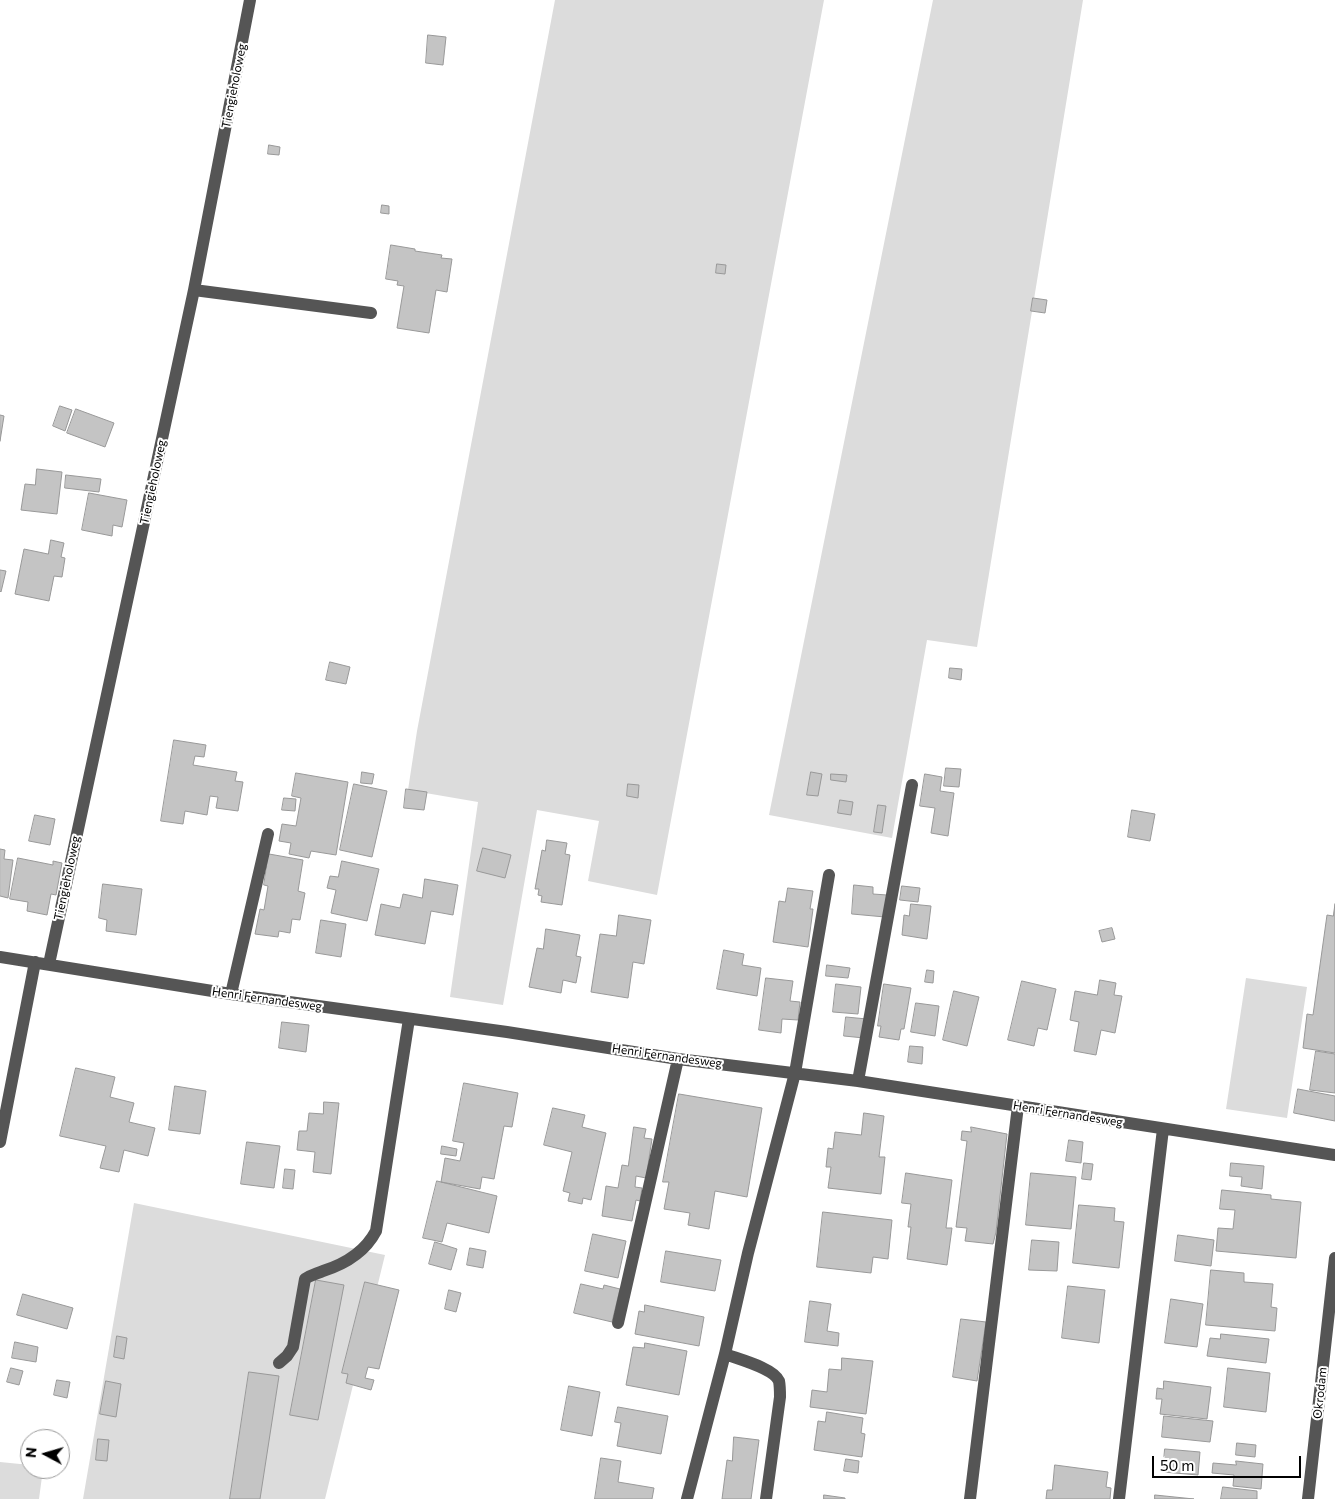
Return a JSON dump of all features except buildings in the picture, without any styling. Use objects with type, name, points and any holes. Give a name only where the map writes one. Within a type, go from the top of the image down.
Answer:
[{"type":"street","name":"Tiengieholoweg","points":[[49,964],[194,290],[250,0]]},
{"type":"street","points":[[194,290],[370,313]]},
{"type":"street","points":[[858,1081],[912,785]]},
{"type":"street","points":[[231,994],[268,834]]},
{"type":"street","points":[[687,1499],[795,1073],[829,875]]},
{"type":"street","name":"Henri Fernandesweg","points":[[0,957],[231,994],[508,1032],[678,1059],[858,1081],[1335,1154]]},
{"type":"street","points":[[0,1142],[35,962]]},
{"type":"street","points":[[279,1363],[293,1347],[305,1280],[312,1274],[324,1271],[357,1255],[370,1242],[376,1231],[409,1018]]},
{"type":"street","points":[[618,1323],[678,1059]]},
{"type":"street","points":[[970,1499],[1018,1106]]},
{"type":"street","points":[[1119,1499],[1163,1129]]},
{"type":"street","name":"Okrodam","points":[[1308,1499],[1335,1258]]},
{"type":"street","points":[[725,1354],[775,1374],[779,1381],[780,1397],[766,1499]]},
{"type":"shaded area","points":[[555,0],[824,0],[657,895],[588,881],[599,821],[537,810],[503,1005],[450,997],[478,802],[408,790],[417,731]]},
{"type":"shaded area","points":[[933,0],[1083,0],[977,647],[927,640],[892,838],[769,815]]},
{"type":"shaded area","points":[[1246,978],[1307,987],[1287,1118],[1226,1109]]},
{"type":"shaded area","points":[[134,1203],[385,1255],[325,1499],[83,1499]]},
{"type":"shaded area","points":[[0,1462],[20,1464],[20,1479],[42,1479],[39,1499],[0,1499]]}]
